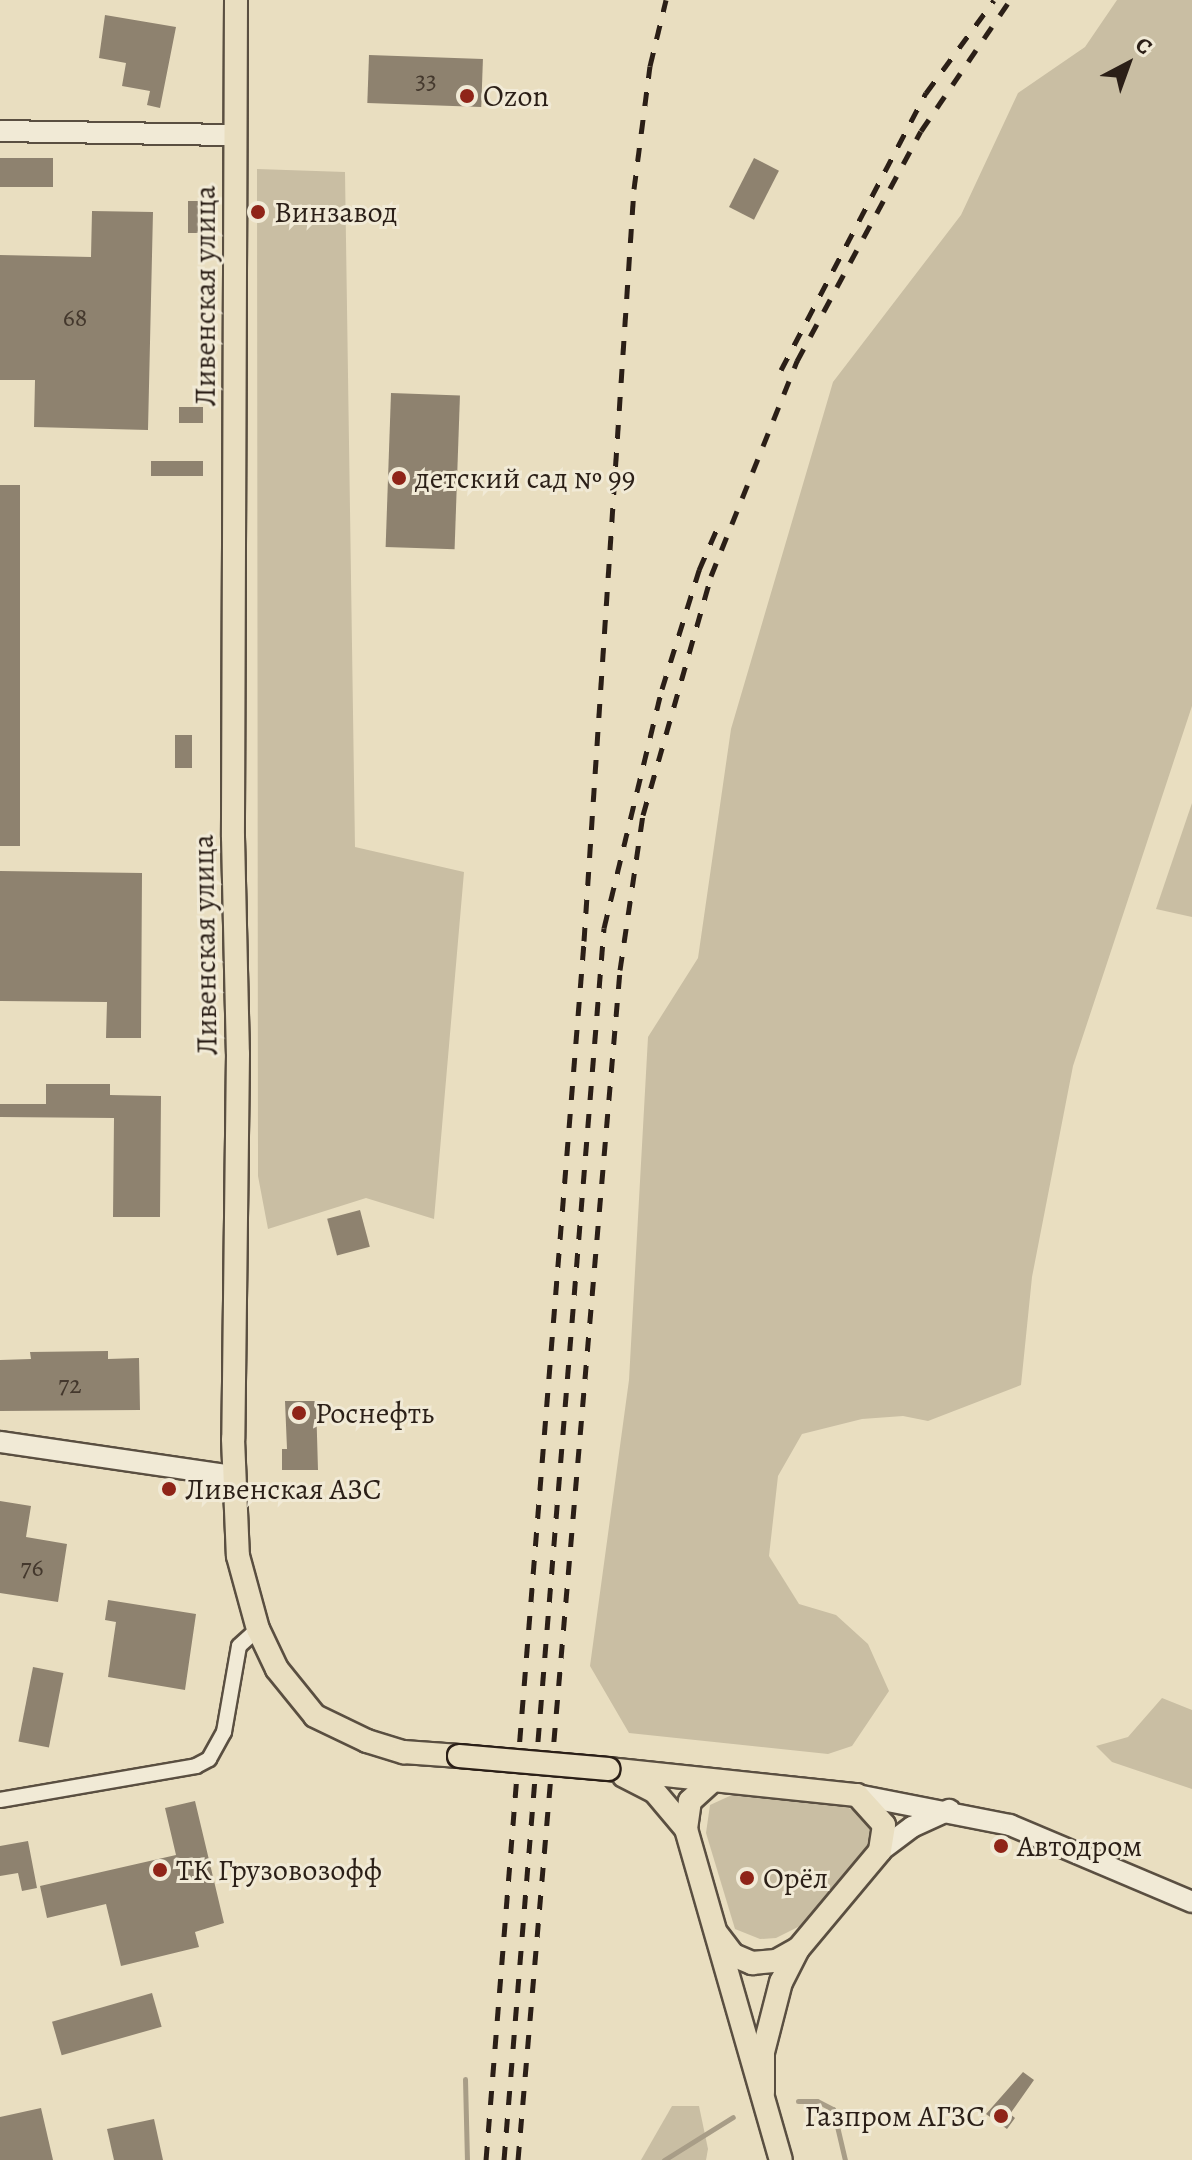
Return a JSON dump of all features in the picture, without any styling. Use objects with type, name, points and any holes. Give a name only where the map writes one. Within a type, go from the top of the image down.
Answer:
[{"type":"main road","name":"Ливенская улица","points":[[236,0],[233,880],[238,1054],[233,1476],[238,1556],[258,1629],[289,1690],[315,1716],[367,1741],[404,1752],[712,1781]]},
{"type":"main road","points":[[608,1769],[654,1791],[686,1829]]},
{"type":"main road","points":[[763,2092],[769,2015],[798,1949],[880,1851],[884,1825],[857,1795],[712,1781],[690,1801],[686,1829],[781,2160]]},
{"type":"main road","points":[[714,1930],[733,1955],[752,1963],[776,1961],[798,1949]]},
{"type":"street","points":[[0,131],[235,135]]},
{"type":"street","points":[[0,1442],[233,1476]]},
{"type":"street","points":[[0,1800],[126,1780],[209,1759],[224,1732],[239,1646],[258,1629]]},
{"type":"street","points":[[857,1795],[949,1810],[1024,1830],[1192,1902]]},
{"type":"street","points":[[880,1851],[949,1810]]},
{"type":"shaded area","points":[[1117,0],[1192,0],[1192,706],[1073,1066],[1032,1277],[1021,1385],[928,1421],[903,1416],[862,1419],[802,1434],[778,1476],[769,1556],[799,1604],[836,1615],[868,1644],[889,1691],[852,1746],[828,1754],[629,1733],[590,1666],[629,1380],[648,1037],[698,958],[731,729],[833,382],[961,215],[1018,93],[1085,47]]},
{"type":"shaded area","points":[[257,169],[345,172],[355,847],[464,872],[434,1219],[366,1198],[268,1229],[258,1176]]},
{"type":"shaded area","points":[[1192,803],[1192,917],[1156,909]]},
{"type":"shaded area","points":[[1162,1698],[1192,1710],[1192,1789],[1112,1762],[1096,1746],[1128,1737]]},
{"type":"shaded area","points":[[734,1794],[840,1804],[863,1815],[871,1827],[865,1855],[802,1925],[776,1938],[760,1939],[735,1929],[706,1833],[710,1805]]},
{"type":"shaded area","points":[[672,2106],[699,2106],[708,2149],[706,2160],[641,2160]]},
{"type":"building","points":[[105,15],[176,27],[160,108],[147,105],[150,91],[122,86],[126,63],[99,58]]},
{"type":"building","points":[[369,55],[483,59],[481,107],[367,103]]},
{"type":"building","points":[[0,158],[53,158],[53,187],[0,187]]},
{"type":"building","points":[[754,158],[779,171],[754,220],[729,207]]},
{"type":"building","points":[[188,201],[204,201],[204,233],[188,233]]},
{"type":"building","points":[[92,211],[153,212],[148,430],[34,427],[35,380],[0,380],[0,255],[91,257]]},
{"type":"building","points":[[391,393],[460,395],[455,549],[386,547]]},
{"type":"building","points":[[179,407],[203,407],[203,423],[179,423]]},
{"type":"building","points":[[151,461],[203,461],[203,476],[151,476]]},
{"type":"building","points":[[0,485],[20,485],[20,846],[0,846]]},
{"type":"building","points":[[175,735],[192,735],[192,768],[175,768]]},
{"type":"building","points":[[0,871],[142,873],[141,1038],[106,1038],[107,1002],[0,1001]]},
{"type":"building","points":[[46,1084],[110,1084],[110,1095],[161,1096],[160,1217],[113,1217],[114,1118],[0,1117],[0,1104],[46,1104]]},
{"type":"building","points":[[360,1210],[370,1247],[337,1256],[327,1219]]},
{"type":"building","points":[[108,1351],[108,1359],[139,1358],[140,1410],[0,1411],[0,1360],[31,1359],[30,1352]]},
{"type":"building","points":[[285,1401],[316,1401],[318,1470],[282,1470],[282,1449],[287,1449]]},
{"type":"building","points":[[0,1501],[31,1506],[26,1537],[67,1544],[58,1602],[0,1593]]},
{"type":"building","points":[[108,1600],[196,1614],[185,1690],[108,1677],[116,1622],[105,1620]]},
{"type":"building","points":[[33,1667],[63,1673],[49,1748],[18,1742]]},
{"type":"building","name":"ТК Грузовозофф","points":[[195,1801],[224,1923],[195,1932],[199,1947],[121,1966],[106,1904],[47,1918],[40,1886],[176,1855],[165,1808]]},
{"type":"building","points":[[28,1841],[37,1888],[22,1891],[18,1873],[0,1876],[0,1846]]},
{"type":"building","points":[[152,1993],[162,2027],[62,2055],[52,2022]]},
{"type":"building","points":[[1023,2072],[1034,2080],[1010,2114],[1015,2118],[1007,2129],[986,2114]]},
{"type":"building","points":[[41,2108],[53,2160],[0,2160],[0,2117]]},
{"type":"building","points":[[154,2119],[163,2160],[114,2160],[107,2129]]},
{"type":"waterway","points":[[465,2079],[467,2160]]},
{"type":"waterway","points":[[798,2101],[817,2101],[833,2109],[845,2160]]},
{"type":"waterway","points":[[664,2160],[733,2117]]},
{"type":"railway","points":[[486,2160],[584,941],[634,189],[650,66],[666,0]]},
{"type":"railway","points":[[781,370],[926,93],[994,0]]},
{"type":"railway","points":[[518,2160],[620,970],[643,815],[711,576],[797,361],[921,131],[1010,0]]},
{"type":"railway","points":[[504,2160],[604,928],[662,689],[699,570],[720,522]]},
{"type":"place","name":"Ozon","points":[[467,96]]},
{"type":"place","name":"Винзавод","points":[[258,212]]},
{"type":"place","name":"детский сад № 99","points":[[399,478]]},
{"type":"place","name":"Роснефть","points":[[299,1413]]},
{"type":"place","name":"Ливенская АЗС","points":[[169,1489]]},
{"type":"place","name":"Автодром","points":[[1001,1846]]},
{"type":"place","name":"ТК Грузовозофф","points":[[160,1870]]},
{"type":"place","name":"Орёл","points":[[747,1878]]},
{"type":"place","name":"Газпром АГЗС","points":[[1001,2116]]}]
